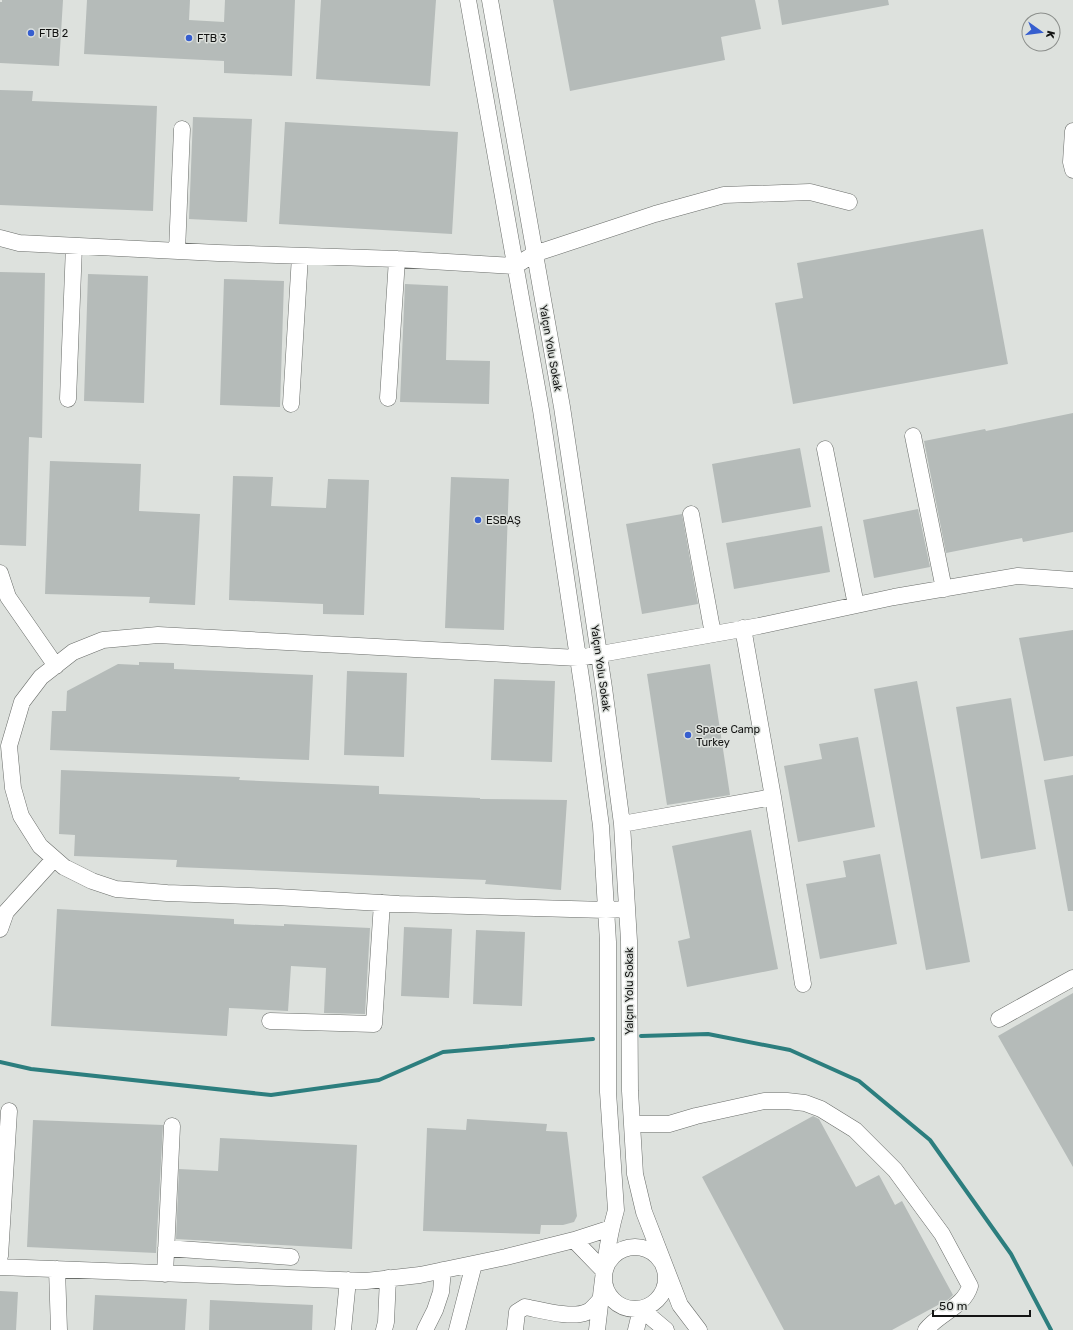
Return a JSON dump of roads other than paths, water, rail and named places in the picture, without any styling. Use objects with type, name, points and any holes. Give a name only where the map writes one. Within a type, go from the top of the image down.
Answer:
[{"type":"street","name":"Yalçın Yolu Sokak","points":[[468,0],[541,410],[578,658],[601,826],[608,942],[608,1092],[616,1210],[604,1271]]},
{"type":"street","name":"Yalçın Yolu Sokak","points":[[490,0],[562,407],[599,654],[622,824],[629,941],[630,1091],[635,1174],[644,1212],[680,1305],[699,1330]]},
{"type":"street","points":[[177,251],[182,128]]},
{"type":"street","points":[[1073,131],[1071,162],[1073,170]]},
{"type":"street","points":[[0,238],[19,243],[74,246],[397,259],[516,266],[534,254],[655,214],[724,195],[810,192],[849,202]]},
{"type":"street","points":[[68,399],[74,246]]},
{"type":"street","points":[[291,404],[300,256]]},
{"type":"street","points":[[388,398],[397,259]]},
{"type":"street","points":[[913,436],[944,589]]},
{"type":"street","points":[[826,449],[856,605]]},
{"type":"street","points":[[691,514],[713,634]]},
{"type":"street","points":[[0,573],[8,597],[56,666]]},
{"type":"street","points":[[627,909],[606,910],[382,903],[167,893],[116,889],[92,881],[64,867],[54,859],[40,846],[21,816],[13,788],[9,746],[22,702],[41,677],[73,652],[103,640],[158,635],[578,658],[1018,576],[1073,580]]},
{"type":"street","points":[[743,628],[773,797],[803,984]]},
{"type":"street","points":[[622,824],[773,797]]},
{"type":"street","points":[[0,929],[6,912],[54,859]]},
{"type":"street","points":[[270,1021],[374,1024],[382,903]]},
{"type":"street","points":[[999,1019],[1073,978]]},
{"type":"street","points":[[632,1124],[669,1124],[696,1116],[764,1101],[787,1101],[805,1103],[821,1109],[855,1130],[895,1170],[942,1234],[970,1286],[964,1300],[926,1330]]},
{"type":"street","points":[[0,1256],[9,1111]]},
{"type":"street","points":[[165,1274],[172,1126]]},
{"type":"street","points":[[0,1266],[165,1274],[366,1281],[420,1275],[506,1258],[612,1228]]},
{"type":"street","points":[[574,1240],[604,1271],[604,1282],[607,1292],[612,1300],[631,1310],[641,1309],[651,1305],[659,1299],[665,1290],[667,1279],[666,1269],[654,1252],[645,1248],[634,1246],[624,1248],[615,1254],[608,1261],[604,1271],[597,1330]]},
{"type":"street","points":[[166,1248],[291,1257]]},
{"type":"street","points":[[457,1330],[474,1264]]},
{"type":"street","points":[[57,1269],[59,1330]]},
{"type":"street","points":[[425,1330],[435,1310],[441,1292],[443,1270]]},
{"type":"street","points":[[384,1330],[386,1322],[388,1278]]},
{"type":"street","points":[[343,1330],[348,1280]]},
{"type":"street","points":[[515,1330],[518,1312],[525,1307],[564,1314],[576,1314],[588,1312],[601,1299]]},
{"type":"street","points":[[636,1330],[641,1309]]},
{"type":"street","points":[[641,1309],[666,1330]]},
{"type":"waterway","points":[[641,1036],[708,1034],[790,1050],[859,1081],[930,1140],[1011,1254],[1051,1330]]},
{"type":"waterway","points":[[0,1062],[31,1069],[271,1095],[379,1080],[443,1052],[593,1039]]},
{"type":"place","name":"FTB 2","points":[[31,33]]},
{"type":"place","name":"FTB 3","points":[[189,38]]},
{"type":"place","name":"ESBAŞ","points":[[478,520]]},
{"type":"place","name":"Space Camp Turkey","points":[[688,735]]}]
